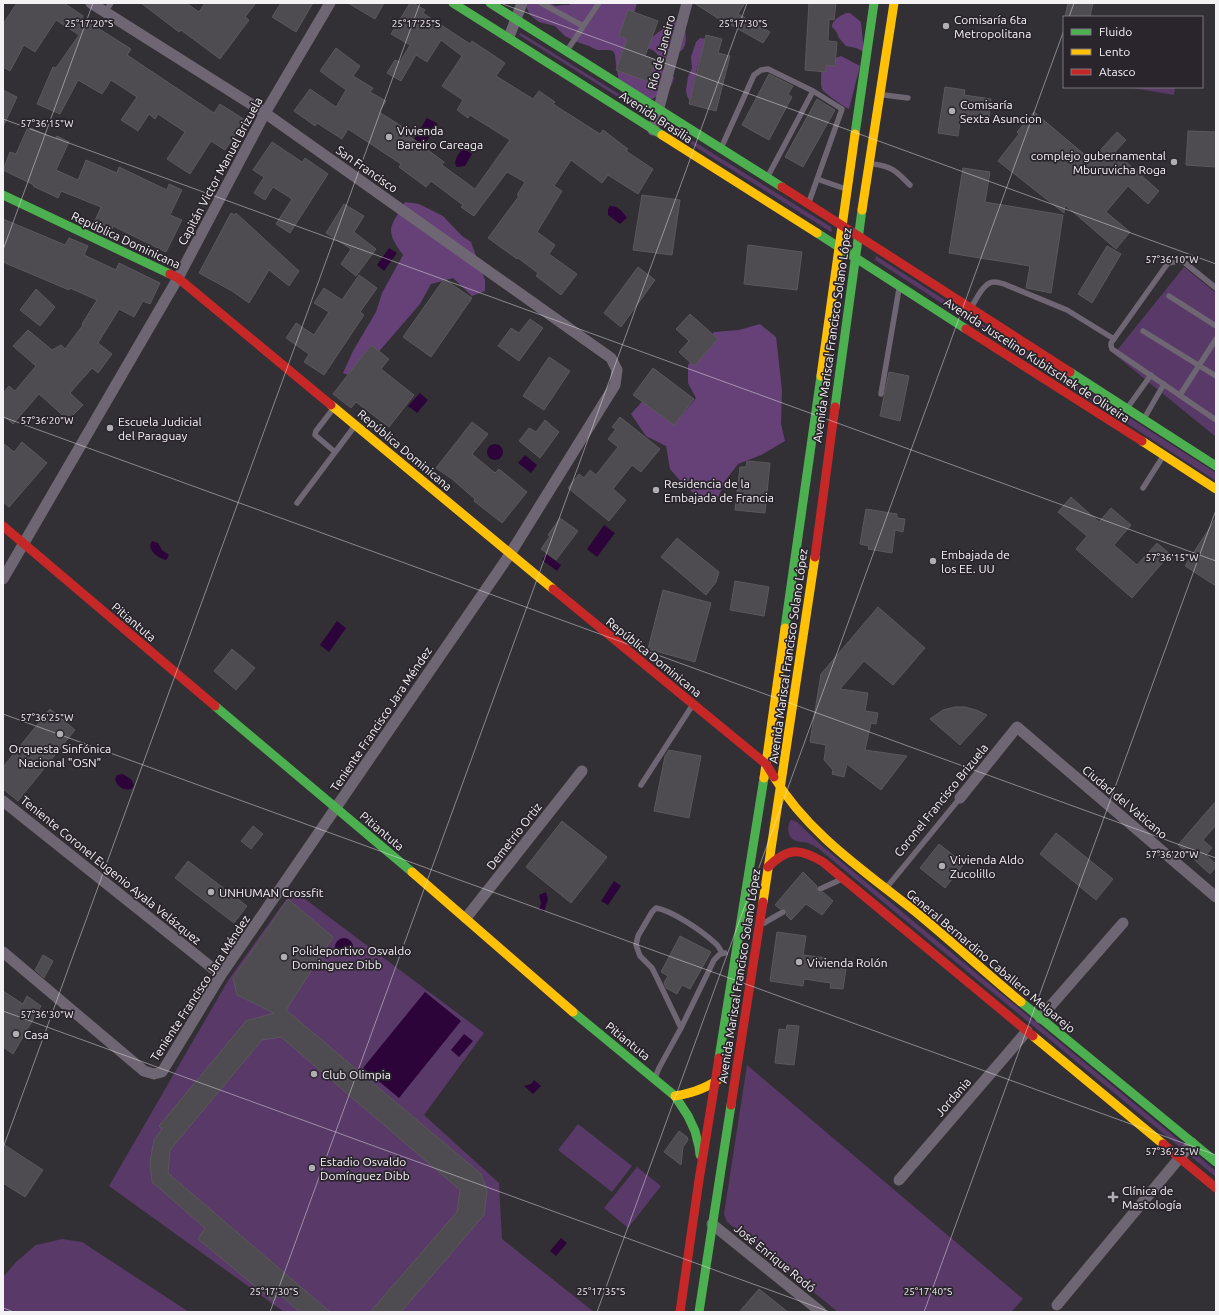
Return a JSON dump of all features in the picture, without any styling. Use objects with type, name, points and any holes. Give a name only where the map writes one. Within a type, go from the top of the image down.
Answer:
[{"type":"main road","name":"Avenida Brasilia","points":[[453,3],[842,249]]},
{"type":"main road","name":"Avenida Brasilia","points":[[490,3],[845,227]]},
{"type":"main road","name":"Avenida Mariscal Francisco Solano López","points":[[680,1312],[766,764],[842,249],[845,227],[850,114],[874,3]]},
{"type":"main road","name":"Avenida Mariscal Francisco Solano López","points":[[699,1312],[780,790],[817,540],[858,236],[894,3]]},
{"type":"main road","name":"República Dominicana","points":[[3,195],[178,278],[510,554],[766,764]]},
{"type":"main road","name":"Avenida Juscelino Kubitschek de Oliveira","points":[[845,227],[971,308],[1057,376],[1163,455],[1216,489]]},
{"type":"main road","name":"Avenida Juscelino Kubitschek de Oliveira","points":[[842,249],[900,287],[1057,376],[1127,409],[1216,466]]},
{"type":"main road","name":"Pitiantuta","points":[[3,526],[466,918],[554,996],[675,1096],[686,1110],[696,1133],[700,1148],[700,1180]]},
{"type":"main road","name":"General Bernardino Caballero Melgarejo","points":[[766,764],[780,790],[796,809],[809,823],[885,889],[910,921],[1027,1031],[1216,1188]]},
{"type":"main road","name":"General Bernardino Caballero Melgarejo","points":[[768,867],[777,857],[787,852],[801,851],[812,855],[823,862],[842,878],[910,921],[1040,1018],[1216,1162]]},
{"type":"main road","points":[[675,1096],[684,1095],[715,1083],[738,1062]]},
{"type":"street","name":"San Francisco","points":[[91,3],[108,7],[265,113],[611,358],[617,370]]},
{"type":"street","name":"Capitán Victor Manuel Brizuela","points":[[3,579],[178,278],[265,113],[330,3]]},
{"type":"street","points":[[509,38],[522,3]]},
{"type":"street","name":"Río de Janeiro","points":[[653,130],[687,3]]},
{"type":"street","name":"Teniente Francisco Jara Méndez","points":[[3,952],[144,1071],[154,1074],[162,1072],[221,975],[510,554],[616,385],[617,370]]},
{"type":"street","name":"Coronel Francisco Brizuela","points":[[960,798],[1017,727]]},
{"type":"street","name":"Ciudad del Vaticano","points":[[1017,727],[1216,897]]},
{"type":"street","name":"Demetrio Ortiz","points":[[466,918],[582,771]]},
{"type":"street","name":"Teniente Coronel Eugenio Ayala Velázquez","points":[[3,801],[221,975]]},
{"type":"street","points":[[1040,1018],[1123,923]]},
{"type":"street","name":"Jordania","points":[[899,1180],[1027,1031]]},
{"type":"street","points":[[1057,1305],[1192,1143]]},
{"type":"street","name":"José Enrique Rodó","points":[[712,1224],[821,1312]]},
{"type":"lane","points":[[541,3],[583,26]]},
{"type":"lane","points":[[567,51],[599,3]]},
{"type":"lane","points":[[720,149],[754,75],[760,70],[768,69],[813,91],[850,114],[817,179],[808,204]]},
{"type":"lane","points":[[767,178],[813,91]]},
{"type":"lane","points":[[880,94],[908,98]]},
{"type":"lane","points":[[869,164],[886,166],[894,169],[910,185]]},
{"type":"lane","points":[[817,179],[847,189]]},
{"type":"lane","points":[[1216,288],[1185,263],[1179,261],[1168,264],[1111,343],[1112,349],[1216,420]]},
{"type":"lane","points":[[971,308],[979,294],[989,283],[995,282],[1004,284],[1067,310],[1114,339]]},
{"type":"lane","points":[[881,394],[900,287]]},
{"type":"lane","points":[[1168,296],[1216,326]]},
{"type":"lane","points":[[1143,331],[1216,376]]},
{"type":"lane","points":[[1180,395],[1216,339]]},
{"type":"lane","points":[[1127,409],[1151,375]]},
{"type":"lane","points":[[1144,420],[1164,384]]},
{"type":"lane","points":[[335,408],[316,431],[316,435],[335,452]]},
{"type":"lane","points":[[297,503],[355,425]]},
{"type":"lane","points":[[1143,488],[1163,455]]},
{"type":"lane","points":[[641,785],[693,704]]},
{"type":"lane","name":"Coronel Francisco Brizuela","points":[[885,889],[960,798]]},
{"type":"lane","points":[[820,889],[842,878]]},
{"type":"lane","points":[[681,1028],[652,968],[640,956],[636,945],[638,936],[652,912],[656,908],[664,910],[688,924],[716,944],[722,953]]},
{"type":"lane","points":[[759,926],[783,912]]},
{"type":"lane","points":[[655,1078],[714,960],[722,953],[736,952]]},
{"type":"shaded area","points":[[527,3],[549,3],[556,6],[569,5],[571,3],[637,3],[631,24],[649,66],[667,70],[674,77],[671,86],[662,94],[649,100],[644,109],[630,105],[627,102],[620,86],[613,51],[597,50],[565,36],[555,26],[539,22],[530,15],[526,6]]},
{"type":"shaded area","points":[[846,13],[850,13],[861,22],[864,52],[856,48],[846,46],[832,27],[835,20]]},
{"type":"shaded area","points":[[677,20],[680,21],[685,27],[686,36],[684,48],[669,61],[663,61],[650,49],[641,48],[667,26]]},
{"type":"shaded area","points":[[520,33],[643,109],[642,112],[519,35]]},
{"type":"shaded area","points":[[700,38],[706,39],[697,68],[690,101],[686,90],[688,77],[692,68],[691,57],[696,42]]},
{"type":"shaded area","points":[[841,56],[860,66],[849,109],[826,94],[821,87],[821,69],[833,59]]},
{"type":"shaded area","points":[[1133,88],[1175,88],[1174,95]]},
{"type":"shaded area","points":[[427,118],[438,124],[424,145],[414,139]]},
{"type":"shaded area","points":[[668,126],[831,227],[831,232],[667,129]]},
{"type":"shaded area","points":[[463,148],[472,154],[465,166],[457,167],[455,162]]},
{"type":"shaded area","points":[[405,202],[419,204],[443,216],[462,236],[471,242],[485,280],[485,291],[472,296],[453,278],[431,284],[420,304],[355,378],[343,373],[353,351],[376,312],[382,293],[403,255],[393,239],[391,228]]},
{"type":"shaded area","points":[[610,206],[618,208],[627,218],[620,224],[608,215],[608,209]]},
{"type":"shaded area","points":[[389,248],[397,253],[384,271],[377,265]]},
{"type":"shaded area","points":[[876,256],[1216,473],[1216,481],[875,260]]},
{"type":"shaded area","points":[[1184,267],[1216,293],[1216,437],[1114,354]]},
{"type":"shaded area","points":[[760,324],[776,337],[782,390],[781,424],[785,441],[761,455],[738,464],[725,481],[717,500],[699,498],[683,484],[670,469],[666,446],[646,436],[631,414],[648,395],[664,417],[683,414],[696,398],[688,383],[688,365],[714,332],[739,330]]},
{"type":"shaded area","points":[[420,393],[428,400],[417,413],[408,406]]},
{"type":"shaded area","points":[[495,444],[501,446],[503,452],[501,458],[495,460],[489,458],[487,452],[489,446]]},
{"type":"shaded area","points":[[525,455],[537,465],[531,473],[518,463]]},
{"type":"shaded area","points":[[604,525],[615,533],[597,557],[587,549]]},
{"type":"shaded area","points":[[152,541],[158,543],[162,550],[169,555],[167,559],[162,559],[154,553],[150,546]]},
{"type":"shaded area","points":[[546,554],[561,565],[557,571],[542,560]]},
{"type":"shaded area","points":[[337,621],[346,628],[329,652],[320,645]]},
{"type":"shaded area","points":[[122,774],[133,782],[134,786],[131,789],[123,789],[117,784],[115,779],[117,775]]},
{"type":"shaded area","points":[[791,820],[797,822],[821,845],[1216,1171],[1216,1177],[819,849],[813,845],[796,841],[792,838],[788,830]]},
{"type":"shaded area","points":[[614,881],[621,886],[608,905],[601,901]]},
{"type":"shaded area","name":"Club Olimpia","points":[[293,890],[484,1033],[424,1115],[499,1183],[502,1239],[594,1312],[284,1312],[109,1186],[229,979]]},
{"type":"shaded area","points":[[546,892],[548,899],[544,912],[539,909],[541,903],[539,895]]},
{"type":"shaded area","points":[[344,938],[350,941],[353,947],[350,953],[344,956],[338,953],[335,947],[338,941]]},
{"type":"shaded area","points":[[425,992],[461,1021],[399,1098],[363,1068]]},
{"type":"shaded area","points":[[464,1034],[473,1041],[459,1057],[451,1050]]},
{"type":"shaded area","points":[[747,1065],[1023,1299],[1011,1312],[838,1312],[727,1222],[724,1214]]},
{"type":"shaded area","points":[[534,1080],[541,1086],[533,1094],[524,1086],[531,1084]]},
{"type":"shaded area","points":[[578,1124],[632,1166],[612,1192],[558,1150]]},
{"type":"shaded area","points":[[637,1167],[661,1186],[628,1228],[604,1208]]},
{"type":"shaded area","points":[[561,1238],[567,1243],[556,1256],[550,1251]]},
{"type":"shaded area","points":[[62,1239],[82,1242],[189,1312],[3,1312],[3,1277],[16,1262],[36,1245]]},
{"type":"building","points":[[17,3],[64,3],[83,16],[82,18],[131,49],[127,55],[214,113],[220,104],[245,120],[225,150],[211,141],[190,174],[167,159],[185,132],[158,114],[155,119],[149,114],[138,131],[121,120],[137,97],[111,80],[102,94],[78,80],[60,114],[37,104],[53,67],[56,68],[79,35],[56,20],[35,52],[24,45],[10,71],[3,67],[3,24]]},
{"type":"building","points":[[141,3],[186,3],[199,12],[205,3],[256,3],[245,17],[249,20],[220,59],[181,30],[179,32]]},
{"type":"building","points":[[281,3],[313,3],[296,32],[272,17]]},
{"type":"building","points":[[348,3],[384,3],[375,19]]},
{"type":"building","points":[[410,3],[413,3],[425,10],[423,13],[470,44],[472,41],[505,63],[496,76],[533,99],[539,91],[555,102],[553,104],[600,134],[603,130],[628,149],[626,151],[653,169],[638,194],[608,175],[602,183],[571,160],[554,186],[562,191],[537,232],[555,245],[549,254],[577,274],[561,295],[536,276],[538,273],[488,238],[519,196],[517,195],[525,182],[507,172],[474,216],[461,207],[463,205],[431,181],[426,187],[399,167],[401,164],[348,129],[342,139],[317,123],[315,126],[294,111],[310,89],[336,107],[346,90],[320,71],[336,48],[360,66],[353,76],[373,88],[370,92],[386,101],[379,112],[411,132],[408,135],[444,162],[442,165],[475,189],[510,140],[470,115],[468,118],[457,110],[463,100],[442,86],[462,56],[441,40],[427,62],[416,55],[401,81],[387,73],[395,60],[400,62],[410,45],[391,34]]},
{"type":"building","points":[[694,3],[745,3],[738,14],[770,32],[763,43],[731,25],[730,26]]},
{"type":"building","points":[[809,3],[836,3],[834,20],[829,19],[828,41],[837,42],[835,66],[826,65],[826,72],[805,70]]},
{"type":"building","points":[[1068,3],[1093,3],[1090,16],[1065,16]]},
{"type":"building","points":[[628,10],[658,21],[645,56],[656,60],[649,82],[616,70],[627,39],[619,36]]},
{"type":"building","points":[[706,35],[722,39],[718,53],[730,56],[716,111],[689,104]]},
{"type":"building","points":[[769,74],[793,86],[788,94],[792,97],[769,140],[742,125]]},
{"type":"building","points":[[945,87],[965,90],[964,95],[991,99],[989,119],[961,115],[958,136],[938,133]]},
{"type":"building","points":[[3,90],[17,97],[3,127]]},
{"type":"building","points":[[817,99],[835,110],[803,167],[785,157]]},
{"type":"building","points":[[1034,112],[1091,160],[1117,132],[1126,140],[1115,152],[1159,191],[1148,204],[1128,186],[1106,212],[1130,232],[1116,249],[1065,205],[1064,213],[998,161],[1019,134],[1017,132]]},
{"type":"building","points":[[28,127],[55,139],[57,136],[69,142],[56,170],[78,180],[86,160],[117,173],[119,167],[167,190],[169,184],[182,190],[170,215],[182,220],[166,252],[113,226],[112,229],[95,221],[101,207],[61,191],[58,198],[3,170],[10,152],[16,154]]},
{"type":"building","points":[[1188,131],[1216,132],[1216,167],[1186,165]]},
{"type":"building","points":[[272,142],[302,162],[305,158],[328,174],[290,233],[276,224],[292,199],[273,187],[265,200],[254,193],[264,177],[253,170]]},
{"type":"building","points":[[963,168],[990,172],[985,202],[1063,215],[1051,293],[1026,288],[1030,266],[949,253]]},
{"type":"building","points":[[642,195],[680,200],[672,255],[633,250]]},
{"type":"building","points":[[344,204],[364,216],[354,232],[376,249],[356,276],[341,264],[351,249],[326,233]]},
{"type":"building","points":[[231,213],[235,215],[236,213],[299,271],[289,286],[269,270],[249,303],[232,291],[199,273]]},
{"type":"building","points":[[3,219],[65,245],[69,238],[88,246],[84,255],[116,270],[119,263],[160,283],[150,304],[143,301],[134,317],[119,309],[98,343],[112,354],[98,373],[92,368],[70,393],[83,405],[68,420],[39,394],[13,424],[3,415],[3,393],[9,386],[15,391],[36,366],[13,346],[28,330],[52,350],[61,345],[65,349],[83,325],[82,324],[97,300],[70,288],[69,290],[3,262]]},
{"type":"building","points":[[748,245],[802,252],[797,290],[744,284]]},
{"type":"building","points":[[1107,246],[1121,254],[1092,303],[1078,294]]},
{"type":"building","points":[[638,267],[655,280],[621,327],[604,313]]},
{"type":"building","points":[[359,275],[377,288],[360,312],[364,315],[324,375],[304,362],[309,354],[286,338],[296,323],[314,335],[329,312],[314,303],[324,288],[342,300]]},
{"type":"building","points":[[444,279],[472,298],[431,357],[403,337]]},
{"type":"building","points":[[36,289],[55,307],[40,326],[20,310]]},
{"type":"building","points":[[690,314],[718,339],[694,366],[679,352],[689,341],[676,329]]},
{"type":"building","points":[[530,319],[543,328],[519,361],[498,346],[511,328],[519,333]]},
{"type":"building","points":[[371,345],[389,359],[381,369],[414,395],[389,427],[356,402],[351,408],[333,394]]},
{"type":"building","points":[[549,357],[570,371],[544,410],[523,396]]},
{"type":"building","points":[[653,368],[694,399],[674,425],[633,395]]},
{"type":"building","points":[[889,372],[909,376],[900,421],[880,416]]},
{"type":"building","points":[[620,417],[660,449],[641,472],[632,465],[613,489],[626,500],[609,521],[568,488],[579,474],[584,478],[590,470],[596,475],[618,447],[608,439],[616,429],[612,427]]},
{"type":"building","points":[[545,420],[559,432],[540,458],[519,441],[529,428],[536,432]]},
{"type":"building","points":[[472,422],[488,434],[472,454],[495,473],[499,469],[527,492],[502,523],[474,501],[475,499],[452,479],[436,468]]},
{"type":"building","points":[[22,442],[47,463],[9,507],[3,502],[3,443],[14,452]]},
{"type":"building","points":[[747,461],[770,463],[765,513],[735,510],[740,467],[746,467]]},
{"type":"building","points":[[1071,497],[1099,522],[1111,508],[1131,525],[1114,545],[1137,565],[1157,543],[1170,554],[1132,598],[1076,549],[1087,536],[1058,512]]},
{"type":"building","points":[[866,509],[897,514],[897,518],[905,519],[903,532],[895,530],[892,553],[868,549],[869,546],[860,544]]},
{"type":"building","points":[[560,518],[578,531],[556,560],[541,549],[550,536],[548,535]]},
{"type":"building","points":[[1216,518],[1216,586],[1185,566]]},
{"type":"building","points":[[677,538],[719,572],[716,582],[706,595],[661,557]]},
{"type":"building","points":[[735,581],[769,587],[764,616],[730,610]]},
{"type":"building","points":[[663,590],[711,603],[695,662],[648,649]]},
{"type":"building","points":[[878,607],[925,648],[893,685],[864,661],[840,689],[868,693],[865,711],[878,713],[876,724],[871,723],[865,750],[907,756],[881,790],[847,764],[844,777],[832,774],[833,770],[824,760],[826,745],[810,742],[821,674]]},
{"type":"building","points":[[232,649],[255,668],[236,690],[214,671]]},
{"type":"building","points":[[955,707],[965,707],[987,715],[960,745],[930,719],[943,710]]},
{"type":"building","points":[[50,709],[75,730],[18,801],[3,789],[3,767]]},
{"type":"building","points":[[669,750],[701,756],[689,818],[654,811],[665,756]]},
{"type":"building","points":[[1216,801],[1216,825],[1203,840],[1212,848],[1206,855],[1216,864],[1216,867],[1210,874],[1178,845]]},
{"type":"building","points":[[562,821],[607,857],[571,903],[526,867]]},
{"type":"building","points":[[253,826],[263,834],[251,849],[241,841]]},
{"type":"building","points":[[1056,833],[1113,879],[1096,900],[1040,854]]},
{"type":"building","name":"Vivienda Aldo Zucolillo","points":[[939,844],[964,864],[945,888],[920,868]]},
{"type":"building","name":"UNHUMAN Crossfit","points":[[188,861],[247,906],[234,923],[175,878]]},
{"type":"building","points":[[803,872],[817,886],[817,892],[823,892],[833,901],[822,915],[806,904],[791,920],[786,915],[787,912],[785,909],[780,909],[775,905]]},
{"type":"building","points":[[288,899],[333,937],[286,1010],[481,1174],[487,1191],[484,1215],[401,1312],[370,1312],[457,1212],[460,1190],[281,1037],[262,1040],[170,1150],[168,1173],[330,1312],[300,1312],[279,1294],[273,1301],[198,1239],[205,1228],[152,1182],[150,1162],[154,1140],[162,1129],[159,1126],[246,1021],[274,1013],[237,995],[233,978]]},
{"type":"building","name":"Vivienda Rolón","points":[[777,932],[806,936],[803,955],[827,958],[826,966],[846,969],[843,989],[830,988],[831,983],[804,979],[803,986],[770,981]]},
{"type":"building","points":[[680,936],[711,952],[690,989],[682,985],[677,994],[666,988],[664,983],[668,976],[661,972]]},
{"type":"building","points":[[43,955],[53,961],[44,978],[35,970]]},
{"type":"building","points":[[3,991],[23,1004],[27,996],[41,1006],[13,1054],[3,1047]]},
{"type":"building","points":[[787,1025],[799,1026],[794,1065],[775,1063],[779,1029],[786,1030]]},
{"type":"building","points":[[679,1131],[687,1137],[688,1140],[683,1147],[681,1165],[664,1152]]},
{"type":"building","points":[[3,1144],[43,1170],[25,1197],[3,1183]]},
{"type":"building","points":[[759,1289],[788,1312],[739,1312]]},
{"type":"traffic: fast","points":[[453,3],[662,135]]},
{"type":"traffic: fast","points":[[490,3],[782,187]]},
{"type":"traffic: fast","points":[[855,134],[874,3]]},
{"type":"traffic: fast","points":[[3,195],[170,274]]},
{"type":"traffic: fast","points":[[835,407],[862,210]]},
{"type":"traffic: fast","points":[[817,233],[966,329]]},
{"type":"traffic: fast","points":[[1070,372],[1216,466]]},
{"type":"traffic: fast","points":[[785,628],[821,376]]},
{"type":"traffic: fast","points":[[215,706],[412,872]]},
{"type":"traffic: fast","points":[[719,1058],[764,778]]},
{"type":"traffic: fast","points":[[1021,1002],[1216,1162]]},
{"type":"traffic: fast","points":[[573,1012],[675,1096],[688,1116],[695,1131],[700,1155]]},
{"type":"traffic: fast","points":[[699,1312],[731,1105]]},
{"type":"traffic: slow","points":[[862,210],[894,3]]},
{"type":"traffic: slow","points":[[821,376],[855,134]]},
{"type":"traffic: slow","points":[[662,135],[817,233]]},
{"type":"traffic: slow","points":[[331,405],[553,589]]},
{"type":"traffic: slow","points":[[1142,441],[1216,489]]},
{"type":"traffic: slow","points":[[763,902],[815,557]]},
{"type":"traffic: slow","points":[[764,778],[785,628]]},
{"type":"traffic: slow","points":[[774,777],[788,798],[804,817],[839,851],[917,913],[1021,1002]]},
{"type":"traffic: slow","points":[[412,872],[573,1012]]},
{"type":"traffic: slow","points":[[1033,1036],[1163,1144]]},
{"type":"traffic: slow","points":[[675,1096],[701,1089],[724,1075]]},
{"type":"traffic: jam","points":[[782,187],[1070,372]]},
{"type":"traffic: jam","points":[[170,274],[178,278],[331,405]]},
{"type":"traffic: jam","points":[[966,329],[1142,441]]},
{"type":"traffic: jam","points":[[815,557],[835,407]]},
{"type":"traffic: jam","points":[[3,526],[215,706]]},
{"type":"traffic: jam","points":[[553,589],[766,764],[774,777]]},
{"type":"traffic: jam","points":[[768,867],[775,860],[788,853],[794,852],[808,854],[823,862],[1033,1036]]},
{"type":"traffic: jam","points":[[731,1105],[763,902]]},
{"type":"traffic: jam","points":[[680,1312],[699,1180],[719,1058]]},
{"type":"traffic: jam","points":[[1163,1144],[1216,1188]]},
{"type":"place","name":"Comisaría 6ta Metropolitana","points":[[946,26]]},
{"type":"place","name":"Comisaría Sexta Asuncion","points":[[952,111]]},
{"type":"place","name":"Vivienda Bareiro Careaga","points":[[389,137]]},
{"type":"place","name":"complejo gubernamental Mburuvicha Roga","points":[[1174,162]]},
{"type":"place","name":"Escuela Judicial del Paraguay","points":[[110,428]]},
{"type":"place","name":"Residencia de la Embajada de Francia","points":[[656,490]]},
{"type":"place","name":"Embajada de los EE. UU","points":[[933,561]]},
{"type":"place","name":"Orquesta Sinfónica Nacional \"OSN\"","points":[[60,734]]},
{"type":"place","name":"Vivienda Aldo Zucolillo","points":[[942,866]]},
{"type":"place","name":"UNHUMAN Crossfit","points":[[211,892]]},
{"type":"place","name":"Polideportivo Osvaldo Dominguez Dibb","points":[[284,957]]},
{"type":"place","name":"Vivienda Rolón","points":[[799,962]]},
{"type":"place","name":"Casa","points":[[16,1034]]},
{"type":"place","name":"Club Olimpia","points":[[314,1074]]},
{"type":"place","name":"Estadio Osvaldo Domínguez Dibb","points":[[312,1168]]},
{"type":"place","name":"Clínica de Mastología","points":[[1113,1197]]}]
